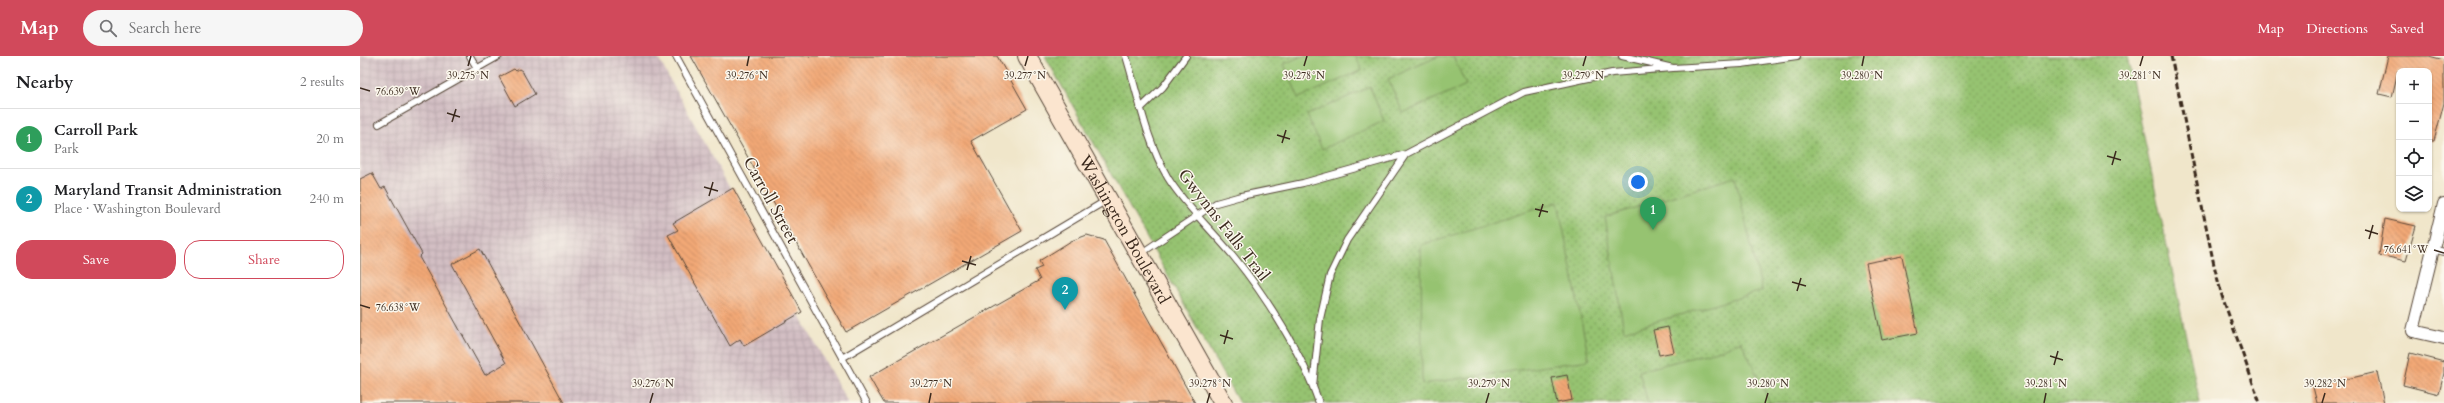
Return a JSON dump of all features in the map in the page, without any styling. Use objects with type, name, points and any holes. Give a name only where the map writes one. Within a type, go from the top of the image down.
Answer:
[{"type":"main road","name":"Washington Boulevard","points":[[1028,56],[1138,255],[1223,403]]},
{"type":"street","points":[[2444,204],[2439,250],[2413,331],[2444,338]]},
{"type":"lane","points":[[470,56],[477,68]]},
{"type":"lane","points":[[379,124],[499,56]]},
{"type":"lane","name":"Carroll Street","points":[[676,56],[867,403]]},
{"type":"lane","name":"Gwynns Falls Trail","points":[[1126,56],[1140,109],[1154,152],[1169,180],[1235,258],[1266,300],[1313,386],[1319,403]]},
{"type":"lane","points":[[1140,109],[1163,86],[1186,56]]},
{"type":"lane","points":[[1622,56],[1673,68]]},
{"type":"lane","points":[[1138,255],[1197,214],[1216,203],[1241,196],[1303,183],[1406,154],[1524,92],[1612,73],[1742,64],[1797,56]]},
{"type":"lane","points":[[1313,386],[1320,319],[1330,275],[1346,240],[1406,154]]},
{"type":"lane","points":[[842,358],[1107,199]]},
{"type":"shaded area","points":[[360,56],[657,56],[848,403],[360,403]]},
{"type":"green space","points":[[1045,56],[2127,56],[2200,403],[1239,403]]},
{"type":"green space","points":[[1302,56],[1356,56],[1362,70],[1299,98],[1284,64]]},
{"type":"green space","points":[[1439,56],[1453,56],[1466,85],[1403,113],[1388,79]]},
{"type":"green space","points":[[1370,87],[1384,121],[1322,149],[1307,115]]},
{"type":"green space","points":[[1735,177],[1762,291],[1624,331],[1605,217]]},
{"type":"green space","points":[[1558,202],[1589,360],[1422,384],[1421,245]]},
{"type":"green space","points":[[1741,341],[1770,403],[1648,403],[1639,371],[1721,350]]},
{"type":"building","points":[[691,56],[997,56],[1027,109],[971,141],[1022,231],[846,332]]},
{"type":"building","points":[[2388,56],[2429,56],[2444,60],[2444,103],[2434,141],[2432,141],[2432,68],[2396,68],[2396,80],[2392,97],[2379,94]]},
{"type":"building","points":[[514,69],[516,71],[519,69],[522,71],[535,94],[515,106],[499,77]]},
{"type":"building","points":[[372,173],[381,189],[385,187],[422,254],[419,257],[485,375],[506,363],[452,264],[480,249],[564,403],[360,403],[360,179]]},
{"type":"building","points":[[733,188],[802,312],[744,346],[740,339],[730,346],[668,235],[678,230],[673,223]]},
{"type":"building","points":[[2385,219],[2416,226],[2406,261],[2379,255]]},
{"type":"building","points":[[1087,235],[1104,240],[1195,403],[884,403],[869,377],[1040,280],[1035,270],[1042,267],[1039,261],[1071,241]]},
{"type":"building","points":[[1902,256],[1918,333],[1882,340],[1866,263]]},
{"type":"building","points":[[1668,327],[1674,352],[1659,355],[1653,330]]},
{"type":"building","points":[[2410,353],[2444,362],[2444,373],[2439,394],[2403,385]]},
{"type":"building","points":[[2377,372],[2384,403],[2317,403],[2313,387]]},
{"type":"building","points":[[1567,375],[1572,400],[1557,403],[1552,378]]},
{"type":"railway","points":[[2171,56],[2214,265],[2222,296],[2260,403]]},
{"type":"place","name":"Carroll Park","points":[[1653,230]]},
{"type":"place","name":"Maryland Transit Administration","points":[[1065,310]]}]
